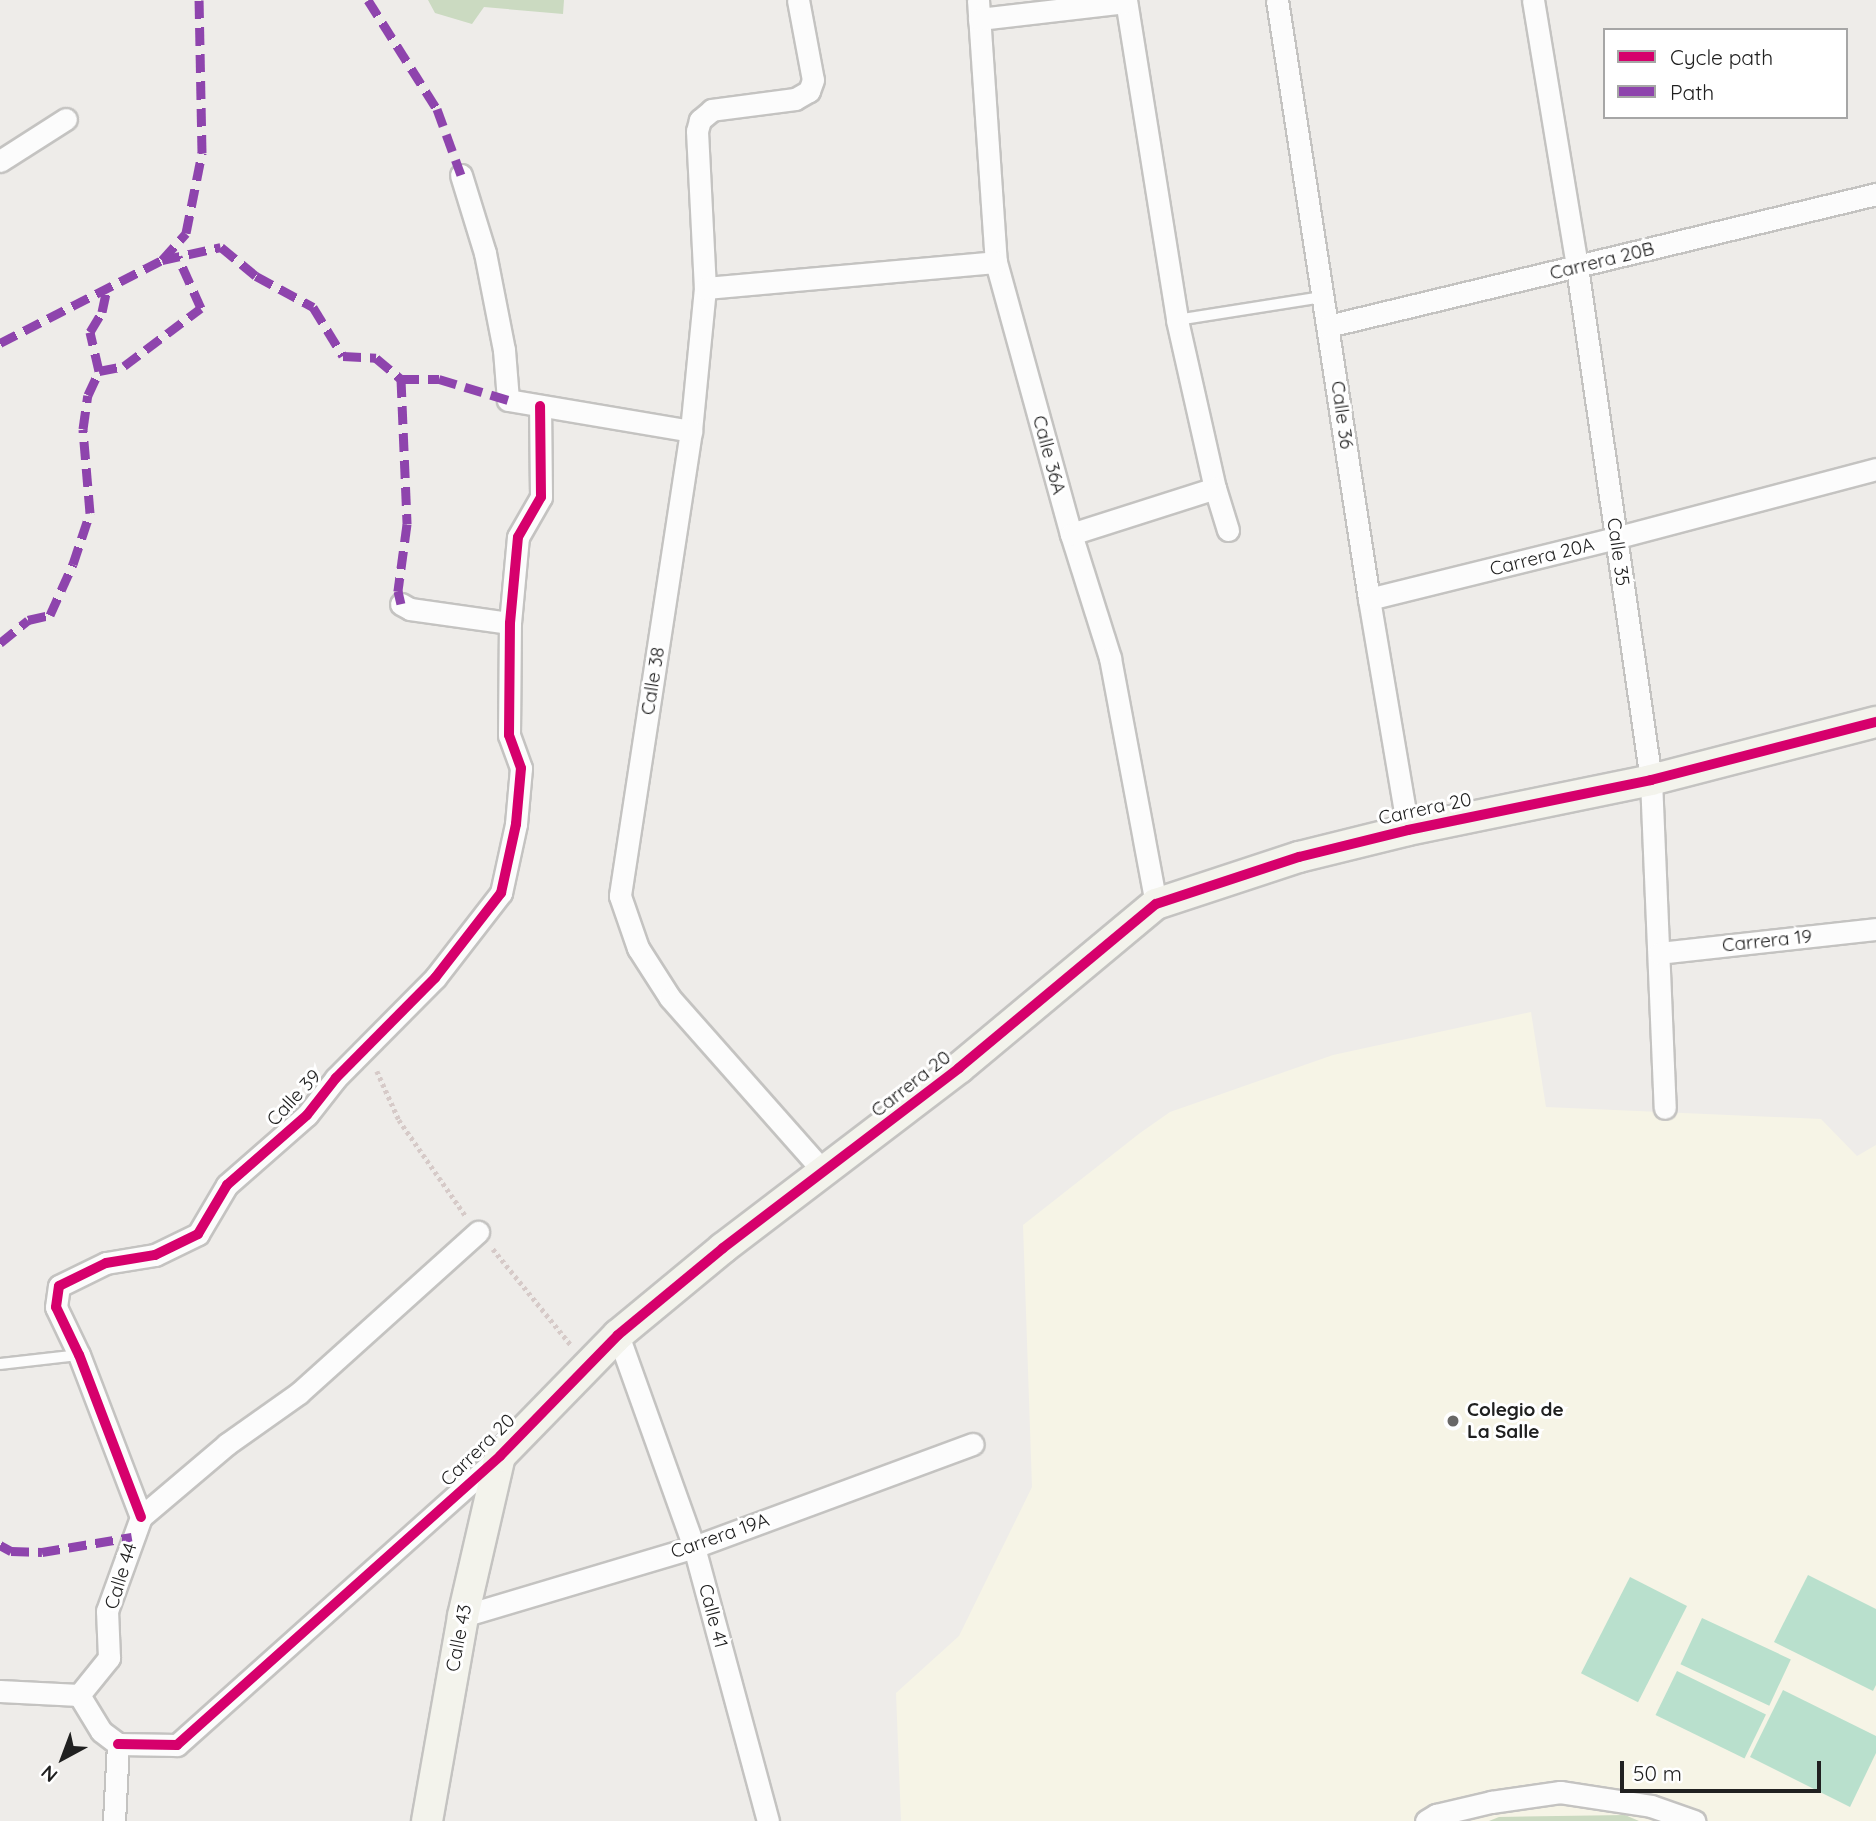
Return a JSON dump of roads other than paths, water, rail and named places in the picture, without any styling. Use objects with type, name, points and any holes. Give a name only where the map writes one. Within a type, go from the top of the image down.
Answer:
[{"type":"street","name":"Calle 38","points":[[798,0],[813,80],[809,91],[795,99],[712,110],[700,120],[697,131],[705,288],[691,430],[620,896],[638,948],[670,998],[825,1173]]},
{"type":"street","name":"Calle 36","points":[[1277,0],[1369,599],[1408,830]]},
{"type":"street","name":"Calle 35","points":[[1533,0],[1577,267],[1651,780],[1665,1108]]},
{"type":"street","points":[[978,10],[1126,1],[1177,320],[1215,488],[1228,530]]},
{"type":"street","name":"Calle 36A","points":[[978,10],[996,262],[1071,534],[1110,658],[1156,904]]},
{"type":"street","points":[[0,161],[66,119]]},
{"type":"street","points":[[461,175],[485,253],[504,350],[508,400],[691,430]]},
{"type":"street","name":"Carrera 20B","points":[[1328,326],[1876,194]]},
{"type":"street","points":[[705,288],[996,262]]},
{"type":"street","points":[[401,604],[410,609],[510,623],[518,537],[541,497],[540,406]]},
{"type":"street","name":"Carrera 20A","points":[[1369,599],[1876,469]]},
{"type":"street","points":[[1071,534],[1215,488]]},
{"type":"street","name":"Calle 39","points":[[141,1517],[79,1355],[56,1307],[59,1286],[106,1263],[155,1255],[198,1234],[227,1185],[307,1115],[336,1079],[435,978],[501,893],[516,824],[521,768],[509,735],[510,623]]},
{"type":"street","name":"Carrera 20","points":[[118,1744],[177,1745],[500,1456],[618,1335],[723,1248],[825,1173],[959,1068],[1156,904],[1298,857],[1408,830],[1651,780],[1876,722]]},
{"type":"street","name":"Carrera 19","points":[[1659,953],[1876,929]]},
{"type":"street","points":[[141,1517],[228,1444],[299,1393],[478,1231]]},
{"type":"street","name":"Calle 41","points":[[618,1335],[694,1547],[768,1821]]},
{"type":"street","name":"Carrera 19A","points":[[463,1616],[694,1547],[973,1444]]},
{"type":"street","name":"Calle 43","points":[[427,1821],[463,1616],[500,1456]]},
{"type":"street","name":"Calle 44","points":[[79,1695],[109,1658],[111,1632],[107,1611],[141,1517]]},
{"type":"street","points":[[0,1691],[79,1695],[101,1731],[118,1744],[114,1821]]},
{"type":"street","points":[[1426,1821],[1436,1815],[1492,1802],[1560,1792],[1651,1806],[1695,1821]]},
{"type":"lane","points":[[1177,320],[1322,297]]},
{"type":"lane","points":[[0,1364],[79,1355]]},
{"type":"place","name":"Colegio de La Salle","points":[[1453,1421]]}]
